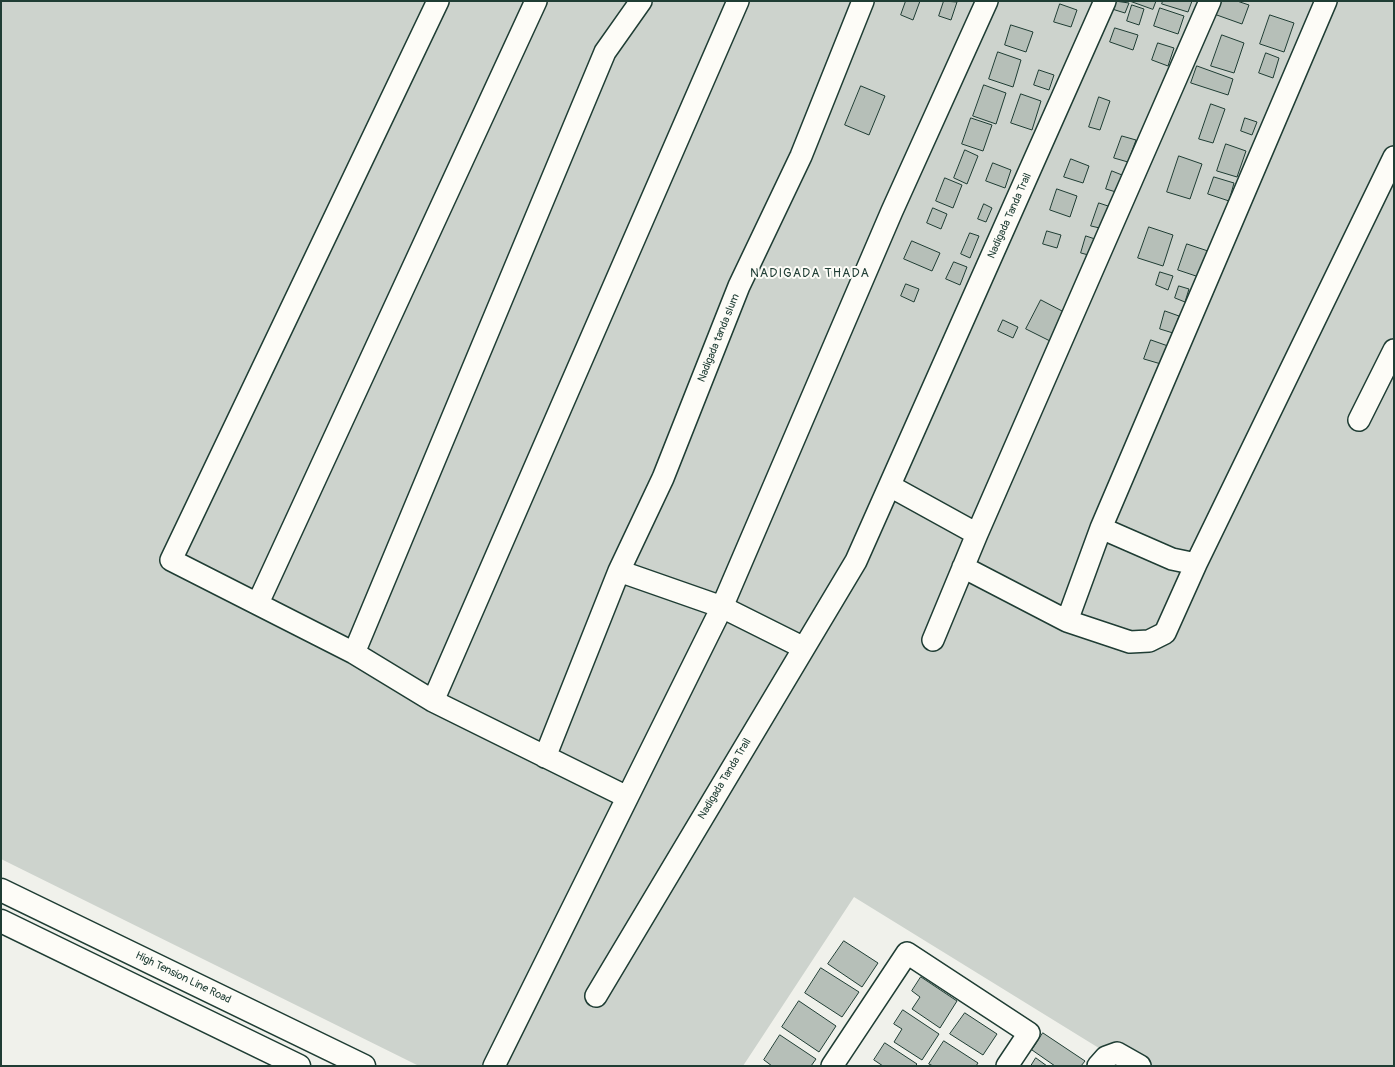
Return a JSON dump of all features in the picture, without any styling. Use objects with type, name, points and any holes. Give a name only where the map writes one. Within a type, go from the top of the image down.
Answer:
[{"type":"main road","name":"High Tension Line Road","points":[[1,890],[364,1066]]},
{"type":"main road","points":[[1,921],[299,1066]]},
{"type":"street","points":[[438,1],[172,560],[354,653],[433,701],[627,798]]},
{"type":"street","points":[[258,603],[536,1]]},
{"type":"street","points":[[354,653],[605,52],[641,1]]},
{"type":"street","points":[[433,701],[738,1]]},
{"type":"street","name":"Nadigada tanda slum","points":[[545,757],[619,571],[663,478],[739,286],[802,156],[863,1]]},
{"type":"street","points":[[494,1066],[722,607],[762,517],[892,211],[987,1]]},
{"type":"street","name":"Nadigada Tanda Trail","points":[[596,996],[856,561],[1105,1]]},
{"type":"street","points":[[933,640],[977,534],[1210,1]]},
{"type":"street","points":[[1067,621],[1100,528],[1326,1]]},
{"type":"street","points":[[963,567],[1067,621],[1130,642],[1149,641],[1165,633],[1196,564],[1394,157]]},
{"type":"street","points":[[1358,420],[1394,350]]},
{"type":"street","points":[[890,486],[977,534]]},
{"type":"street","points":[[1100,528],[1172,559],[1196,564]]},
{"type":"street","points":[[619,571],[722,607],[804,648]]},
{"type":"street","points":[[832,1066],[907,953],[1029,1033],[1007,1066]]},
{"type":"street","points":[[1098,1066],[1106,1057],[1117,1053],[1140,1066]]},
{"type":"shaded area","points":[[1,1],[1394,1],[1394,1066],[1128,1066],[854,897],[743,1066],[419,1066],[1,859]]},
{"type":"building","points":[[906,1],[920,1],[913,20],[901,15]]},
{"type":"building","points":[[944,1],[957,2],[951,20],[939,16]]},
{"type":"building","points":[[1115,1],[1129,3],[1125,13],[1112,9]]},
{"type":"building","points":[[1130,1],[1156,1],[1153,9]]},
{"type":"building","points":[[1163,1],[1192,1],[1188,12],[1162,4]]},
{"type":"building","points":[[1218,1],[1237,1],[1249,5],[1242,24],[1214,14]]},
{"type":"building","points":[[1060,4],[1077,10],[1071,27],[1054,22]]},
{"type":"building","points":[[1132,5],[1144,9],[1139,25],[1127,21]]},
{"type":"building","points":[[1160,8],[1184,16],[1178,34],[1154,26]]},
{"type":"building","points":[[1270,15],[1294,23],[1284,52],[1260,44]]},
{"type":"building","points":[[1011,25],[1033,32],[1026,52],[1005,45]]},
{"type":"building","points":[[1115,28],[1138,35],[1133,50],[1110,42]]},
{"type":"building","points":[[1222,35],[1244,43],[1234,73],[1211,66]]},
{"type":"building","points":[[1158,43],[1174,48],[1168,66],[1152,60]]},
{"type":"building","points":[[998,52],[1021,60],[1013,87],[989,79]]},
{"type":"building","points":[[1266,53],[1279,58],[1273,78],[1259,73]]},
{"type":"building","points":[[1197,66],[1233,79],[1228,95],[1191,83]]},
{"type":"building","points":[[1039,70],[1054,75],[1049,90],[1034,85]]},
{"type":"building","points":[[984,85],[1006,93],[996,124],[973,116]]},
{"type":"building","points":[[861,86],[885,96],[869,135],[845,125]]},
{"type":"building","points":[[1021,94],[1041,101],[1032,130],[1011,123]]},
{"type":"building","points":[[1099,97],[1110,101],[1100,130],[1089,127]]},
{"type":"building","points":[[1211,104],[1225,109],[1213,143],[1199,139]]},
{"type":"building","points":[[971,118],[992,125],[983,151],[962,144]]},
{"type":"building","points":[[1245,118],[1257,122],[1252,135],[1241,131]]},
{"type":"building","points":[[1122,136],[1136,140],[1128,162],[1114,158]]},
{"type":"building","points":[[1226,144],[1246,151],[1237,177],[1217,171]]},
{"type":"building","points":[[965,150],[978,156],[967,184],[954,178]]},
{"type":"building","points":[[1179,156],[1202,164],[1190,199],[1167,192]]},
{"type":"building","points":[[1071,159],[1089,166],[1083,183],[1064,177]]},
{"type":"building","points":[[993,163],[1011,170],[1005,188],[986,181]]},
{"type":"building","points":[[1112,171],[1122,175],[1116,192],[1106,189]]},
{"type":"building","points":[[1214,177],[1234,183],[1229,201],[1208,194]]},
{"type":"building","points":[[945,178],[962,185],[953,208],[936,201]]},
{"type":"building","points":[[1057,189],[1077,196],[1070,217],[1050,210]]},
{"type":"building","points":[[1099,203],[1111,207],[1104,229],[1091,226]]},
{"type":"building","points":[[984,204],[992,208],[986,222],[978,219]]},
{"type":"building","points":[[933,208],[947,214],[941,229],[927,223]]},
{"type":"building","points":[[1149,227],[1173,235],[1163,266],[1138,258]]},
{"type":"building","points":[[1047,231],[1061,235],[1057,248],[1043,244]]},
{"type":"building","points":[[970,233],[979,236],[970,258],[961,254]]},
{"type":"building","points":[[1086,236],[1098,240],[1092,256],[1081,253]]},
{"type":"building","points":[[912,241],[940,253],[932,271],[904,259]]},
{"type":"building","points":[[1187,244],[1208,251],[1199,277],[1178,270]]},
{"type":"building","points":[[954,262],[967,267],[960,285],[946,279]]},
{"type":"building","points":[[1160,272],[1173,276],[1168,290],[1156,285]]},
{"type":"building","points":[[906,284],[919,289],[914,302],[901,296]]},
{"type":"building","points":[[1179,286],[1189,289],[1185,302],[1175,298]]},
{"type":"building","points":[[1041,300],[1064,312],[1050,341],[1026,329]]},
{"type":"building","points":[[1165,311],[1179,316],[1173,333],[1160,329]]},
{"type":"building","points":[[1003,320],[1018,327],[1013,338],[998,331]]},
{"type":"building","points":[[1151,340],[1168,346],[1161,364],[1144,359]]},
{"type":"building","points":[[844,941],[878,963],[862,987],[828,964]]},
{"type":"building","points":[[821,968],[859,992],[842,1017],[805,993]]},
{"type":"building","points":[[921,977],[957,1001],[940,1028],[912,1009],[920,997],[912,991]]},
{"type":"building","points":[[799,1001],[836,1026],[819,1052],[782,1027]]},
{"type":"building","points":[[903,1010],[939,1034],[922,1060],[894,1042],[902,1029],[894,1024]]},
{"type":"building","points":[[965,1013],[997,1034],[983,1055],[950,1034]]},
{"type":"building","points":[[1043,1033],[1085,1061],[1081,1066],[1055,1066],[1032,1050]]},
{"type":"building","points":[[780,1035],[816,1059],[811,1066],[772,1066],[764,1060]]},
{"type":"building","points":[[944,1041],[978,1063],[976,1066],[933,1066],[929,1064]]},
{"type":"building","points":[[885,1043],[917,1064],[915,1066],[883,1066],[874,1060]]},
{"type":"building","points":[[1036,1058],[1047,1066],[1031,1066]]},
{"type":"district","name":"NADIGADA THADA","points":[[810,274]]}]
